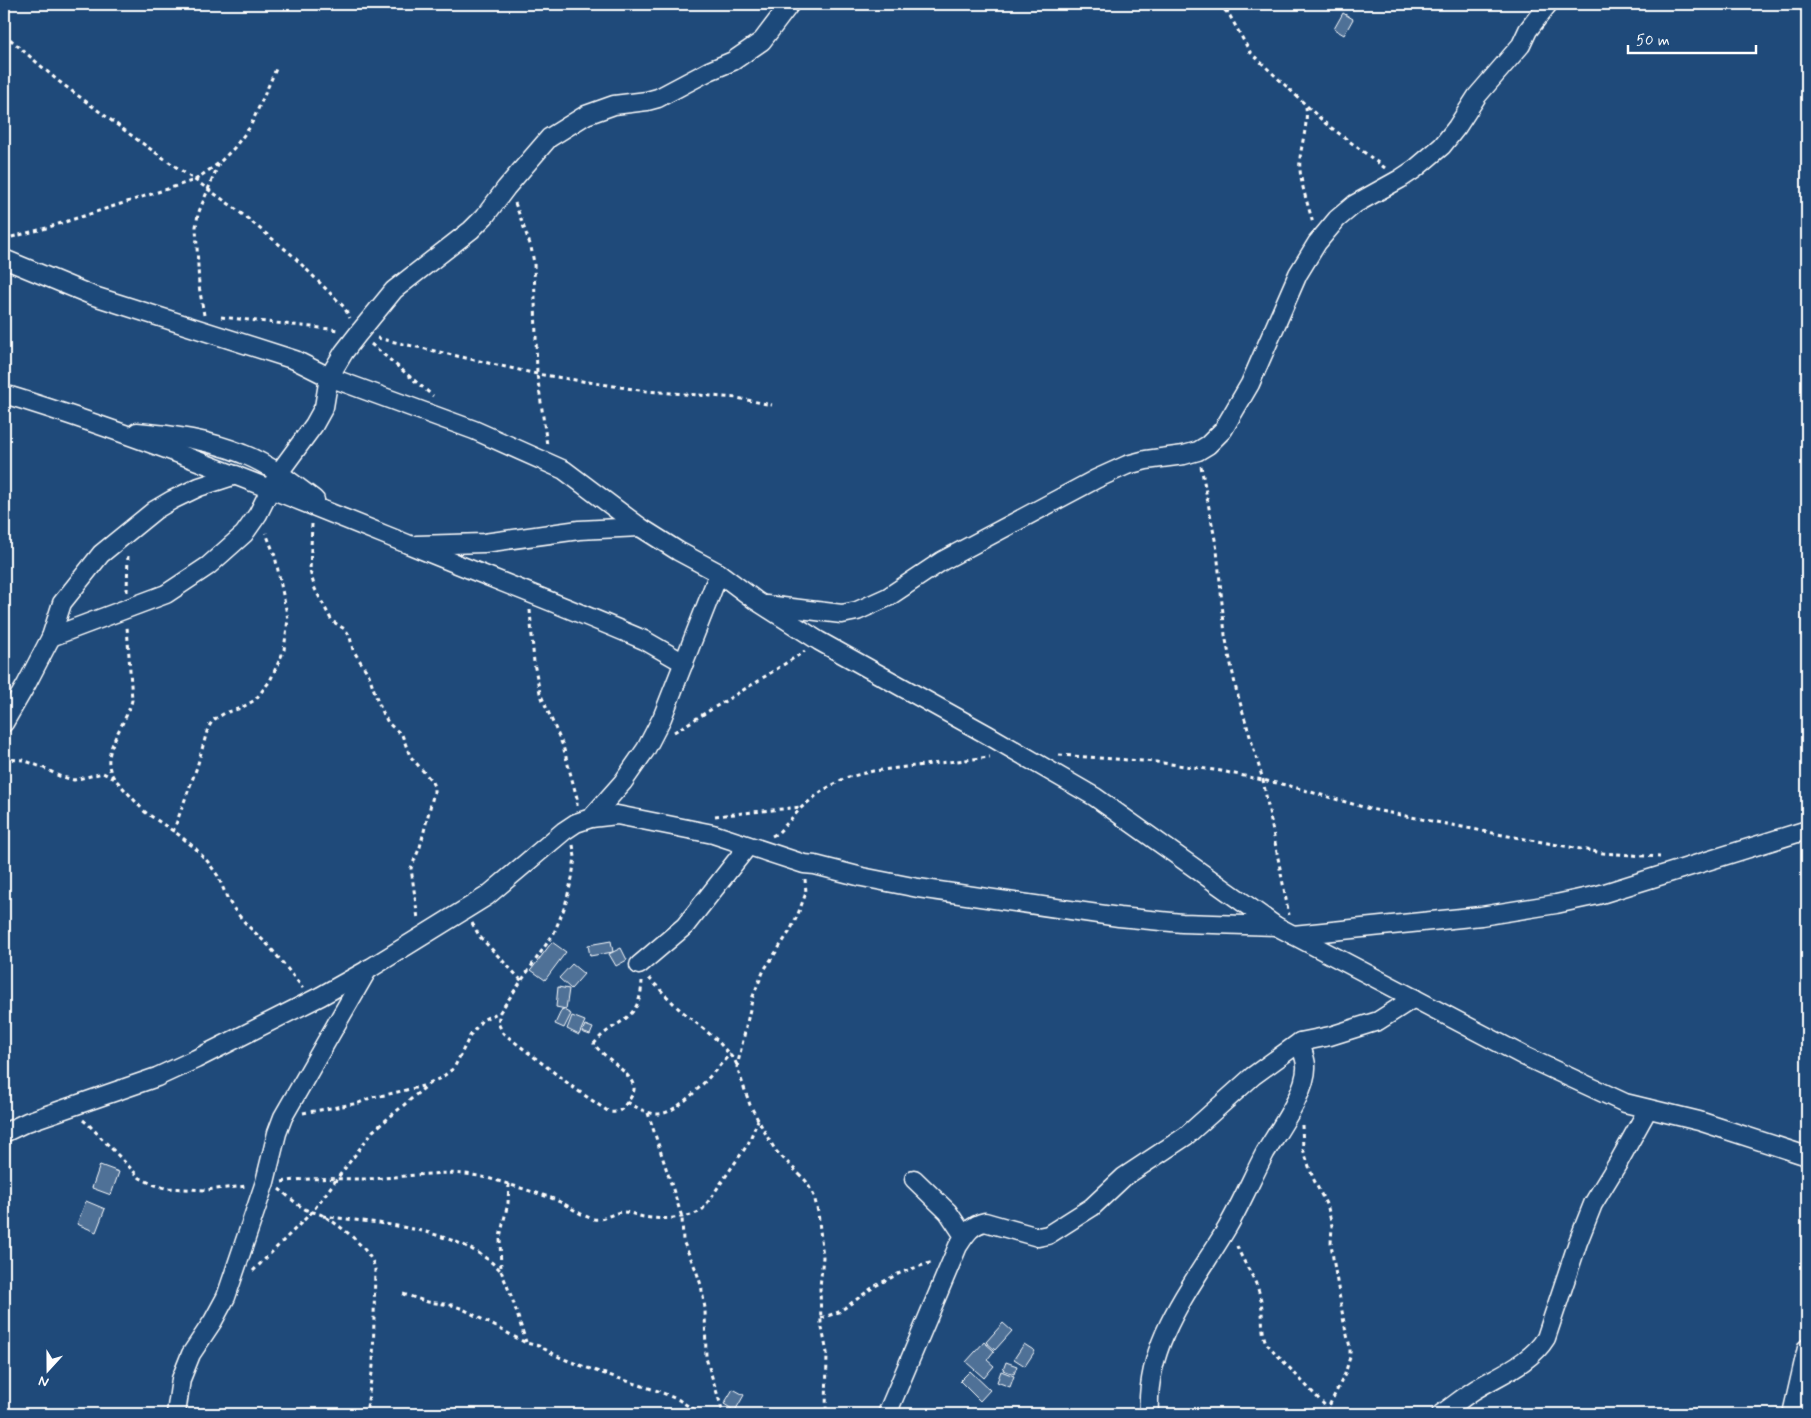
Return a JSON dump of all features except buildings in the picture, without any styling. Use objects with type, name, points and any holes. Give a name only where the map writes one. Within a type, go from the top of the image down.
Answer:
[{"type":"street","points":[[51,637],[166,594],[208,566],[244,534],[257,516],[274,481],[314,426],[324,407],[329,377],[344,352],[394,290],[485,216],[506,188],[549,138],[586,115],[614,105],[658,98],[709,71],[733,61],[762,41],[790,4]]},
{"type":"street","points":[[763,605],[842,614],[856,611],[888,597],[942,561],[1096,480],[1146,460],[1184,455],[1198,451],[1208,445],[1223,430],[1235,411],[1262,358],[1298,274],[1313,250],[1337,219],[1355,204],[1415,169],[1442,146],[1477,96],[1521,45],[1528,30],[1548,4]]},
{"type":"street","points":[[4,259],[91,295],[295,360],[329,377],[474,430],[564,470],[640,527],[719,574],[819,641],[1095,797],[1276,926],[1582,1084],[1625,1103],[1699,1121],[1807,1156]]},
{"type":"street","points":[[4,394],[114,430],[241,477],[297,486],[334,514]]},
{"type":"street","points":[[114,430],[172,435],[211,443],[245,454],[274,481],[313,505],[644,640],[684,663]]},
{"type":"street","points":[[241,477],[253,496],[257,516]]},
{"type":"street","points":[[4,723],[51,637],[62,603],[101,554],[155,510],[172,500],[199,487],[241,477]]},
{"type":"street","points":[[409,545],[484,543],[579,530],[640,527]]},
{"type":"street","points":[[4,1133],[27,1122],[157,1076],[196,1059],[314,1000],[487,896],[547,844],[580,822],[623,782],[646,749],[662,718],[719,574]]},
{"type":"street","points":[[580,822],[617,815],[676,825],[713,834],[804,864],[918,888],[1110,916],[1182,923],[1276,926]]},
{"type":"street","points":[[1293,935],[1481,916],[1556,904],[1598,895],[1807,830]]},
{"type":"street","points":[[640,969],[685,926],[750,846]]},
{"type":"street","points":[[176,1414],[181,1379],[191,1354],[226,1298],[267,1183],[277,1134],[283,1117],[368,969]]},
{"type":"street","points":[[887,1414],[958,1246],[969,1229],[976,1224],[985,1222],[1038,1237],[1048,1235],[1092,1207],[1124,1177],[1186,1136],[1252,1076],[1300,1042],[1330,1036],[1378,1021],[1414,998]]},
{"type":"street","points":[[1149,1414],[1148,1400],[1153,1365],[1163,1338],[1191,1283],[1229,1224],[1250,1180],[1300,1095],[1306,1065],[1300,1042]]},
{"type":"street","points":[[1441,1414],[1473,1392],[1527,1360],[1539,1349],[1546,1338],[1571,1260],[1593,1204],[1618,1164],[1648,1109]]},
{"type":"street","points":[[914,1179],[948,1212],[964,1236]]},
{"type":"street","points":[[1792,1414],[1807,1348]]},
{"type":"path","points":[[1219,4],[1227,13],[1250,52],[1306,107],[1400,179]]},
{"type":"path","points":[[1227,13],[1230,4]]},
{"type":"path","points":[[4,34],[56,80],[232,206],[291,254],[344,307],[358,334],[438,400]]},
{"type":"path","points":[[4,239],[43,229],[195,180],[219,163],[234,148],[250,127],[276,69]]},
{"type":"path","points":[[1306,107],[1307,120],[1300,159],[1301,174],[1314,227],[1313,250]]},
{"type":"path","points":[[204,315],[199,286],[195,235],[198,214],[219,163]]},
{"type":"path","points":[[506,188],[518,208],[531,247],[534,263],[537,374],[549,464]]},
{"type":"path","points":[[195,315],[358,334],[537,374],[646,391],[737,398],[772,405]]},
{"type":"path","points":[[1198,451],[1217,550],[1225,635],[1236,689],[1263,780],[1293,935]]},
{"type":"path","points":[[313,505],[310,571],[315,588],[328,616],[346,630],[350,637],[353,650],[369,675],[378,702],[388,723],[402,735],[410,756],[423,769],[434,786],[420,847],[411,868],[419,937]]},
{"type":"path","points":[[173,832],[197,767],[208,728],[213,720],[255,700],[270,681],[284,650],[288,619],[283,590],[275,556],[257,516]]},
{"type":"path","points":[[128,532],[126,609],[132,700],[109,754],[110,772],[145,812],[195,848],[208,862],[218,876],[228,900],[236,912],[269,946],[314,1000]]},
{"type":"path","points":[[529,594],[533,654],[540,693],[564,746],[577,798],[580,822],[572,878],[565,906],[554,933],[500,1012],[498,1023],[503,1033],[574,1088],[609,1112],[616,1113],[621,1110],[633,1094],[634,1087],[623,1071],[594,1044],[629,1017],[634,1010],[640,994],[640,969]]},
{"type":"path","points":[[670,735],[819,641]]},
{"type":"path","points":[[750,846],[778,833],[802,806],[822,791],[845,778],[873,771],[1019,754]]},
{"type":"path","points":[[1056,755],[1156,762],[1221,771],[1290,786],[1370,809],[1503,835],[1603,852],[1664,857]]},
{"type":"path","points":[[4,759],[23,760],[33,763],[59,776],[74,780],[103,773],[115,779]]},
{"type":"path","points":[[710,817],[802,806]]},
{"type":"path","points":[[738,1070],[741,1045],[756,986],[764,970],[790,931],[806,893],[804,864]]},
{"type":"path","points":[[464,909],[480,937],[522,981]]},
{"type":"path","points":[[640,969],[678,1008],[717,1040],[730,1054],[735,1061],[750,1105],[776,1151],[806,1181],[814,1196],[818,1212],[823,1257],[820,1287],[821,1318],[827,1354],[826,1414]]},
{"type":"path","points":[[283,1117],[360,1103],[372,1097],[419,1088],[441,1078],[454,1068],[470,1036],[482,1020],[500,1012]]},
{"type":"path","points":[[627,1102],[648,1113],[664,1114],[691,1096],[730,1054]]},
{"type":"path","points":[[250,1274],[312,1212],[373,1131],[430,1083]]},
{"type":"path","points":[[1300,1095],[1303,1149],[1313,1178],[1328,1208],[1332,1226],[1332,1258],[1350,1347],[1350,1357],[1345,1374],[1328,1408]]},
{"type":"path","points":[[67,1108],[89,1125],[140,1178],[158,1186],[206,1190],[253,1186],[296,1179],[367,1179],[447,1173],[485,1177],[509,1184],[559,1201],[596,1220],[619,1212],[629,1212],[642,1217],[656,1219],[698,1214],[748,1144],[758,1120]]},
{"type":"path","points":[[648,1113],[682,1216],[683,1241],[696,1270],[702,1292],[705,1308],[708,1364],[722,1409],[726,1414]]},
{"type":"path","points":[[267,1183],[280,1189],[304,1209],[322,1215],[413,1228],[471,1249],[488,1259],[501,1271]]},
{"type":"path","points":[[509,1184],[508,1203],[500,1236],[501,1271],[512,1298],[526,1343]]},
{"type":"path","points":[[322,1215],[361,1246],[373,1261],[372,1366],[366,1414]]},
{"type":"path","points":[[1229,1224],[1240,1256],[1260,1294],[1262,1334],[1266,1343],[1333,1414]]},
{"type":"path","points":[[821,1318],[839,1312],[875,1286],[902,1272],[936,1261]]},
{"type":"path","points":[[403,1294],[428,1302],[452,1305],[463,1309],[526,1343],[540,1346],[561,1358],[593,1370],[658,1391],[680,1400],[700,1414]]}]
